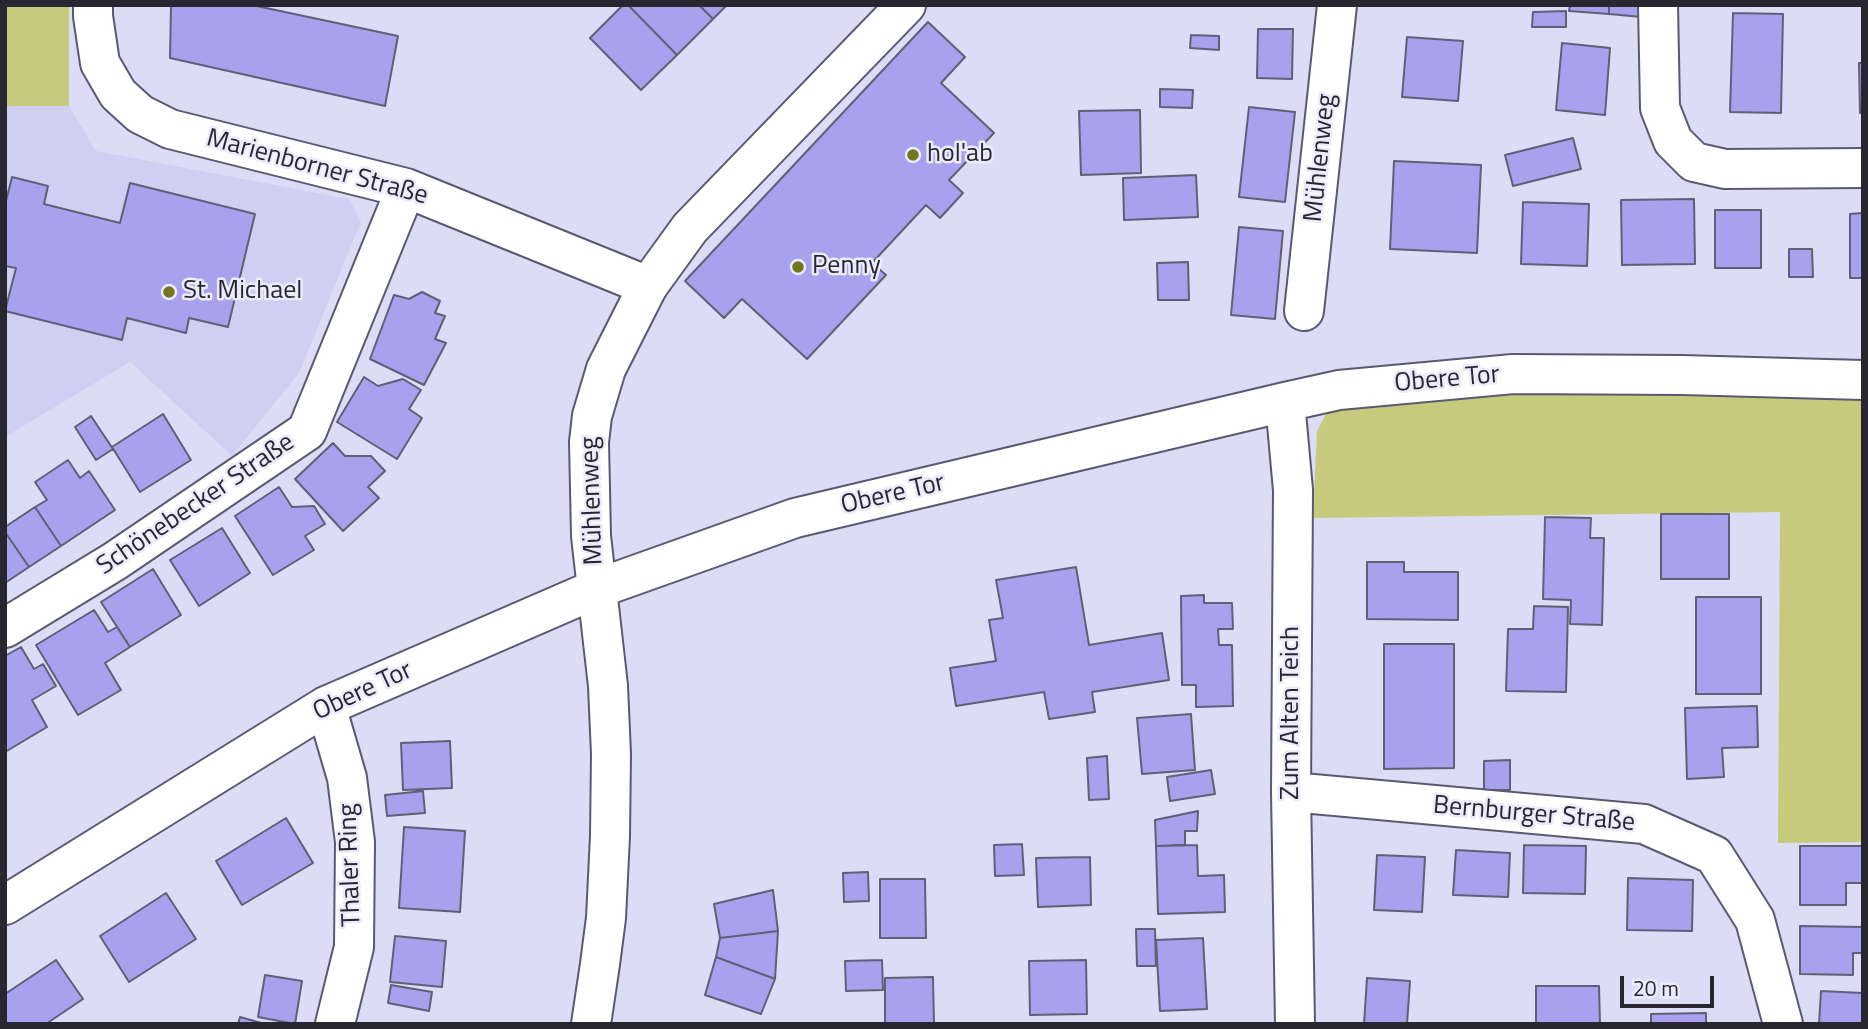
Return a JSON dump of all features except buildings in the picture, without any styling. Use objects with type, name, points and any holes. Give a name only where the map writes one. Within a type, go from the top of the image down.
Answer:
[{"type":"street","name":"Marienborner Straße","points":[[93,5],[100,63],[118,93],[140,114],[170,129],[406,188],[648,286]]},
{"type":"street","name":"Mühlenweg","points":[[591,1024],[606,918],[611,781],[608,686],[589,505],[589,442],[592,416],[606,369],[648,286],[690,228],[906,5]]},
{"type":"street","name":"Mühlenweg","points":[[1304,310],[1337,5]]},
{"type":"street","points":[[1658,5],[1660,108],[1673,141],[1694,162],[1725,169],[1863,168]]},
{"type":"street","name":"Schönebecker Straße","points":[[5,628],[115,561],[307,431],[406,188]]},
{"type":"street","name":"Obere Tor","points":[[5,905],[326,706],[596,589],[795,518],[1339,390],[1513,374],[1863,380]]},
{"type":"street","name":"Zum Alten Teich","points":[[1285,402],[1293,490],[1290,792],[1295,1024]]},
{"type":"street","name":"Thaler Ring","points":[[326,706],[347,778],[355,842],[354,947],[335,1024]]},
{"type":"street","name":"Bernburger Straße","points":[[1290,792],[1644,824],[1714,855],[1755,920],[1783,1024]]},
{"type":"shaded area","name":"St. Michael","points":[[5,106],[69,106],[96,151],[349,199],[361,222],[299,373],[232,456],[130,362],[5,437]]},
{"type":"green space","points":[[5,5],[69,5],[69,106],[5,106]]},
{"type":"green space","points":[[1863,380],[1863,842],[1778,843],[1780,512],[1313,518],[1317,431],[1339,390]]},
{"type":"place","name":"hol'ab","points":[[913,155]]},
{"type":"place","name":"Penny","points":[[798,267]]},
{"type":"place","name":"St. Michael","points":[[169,292]]}]
